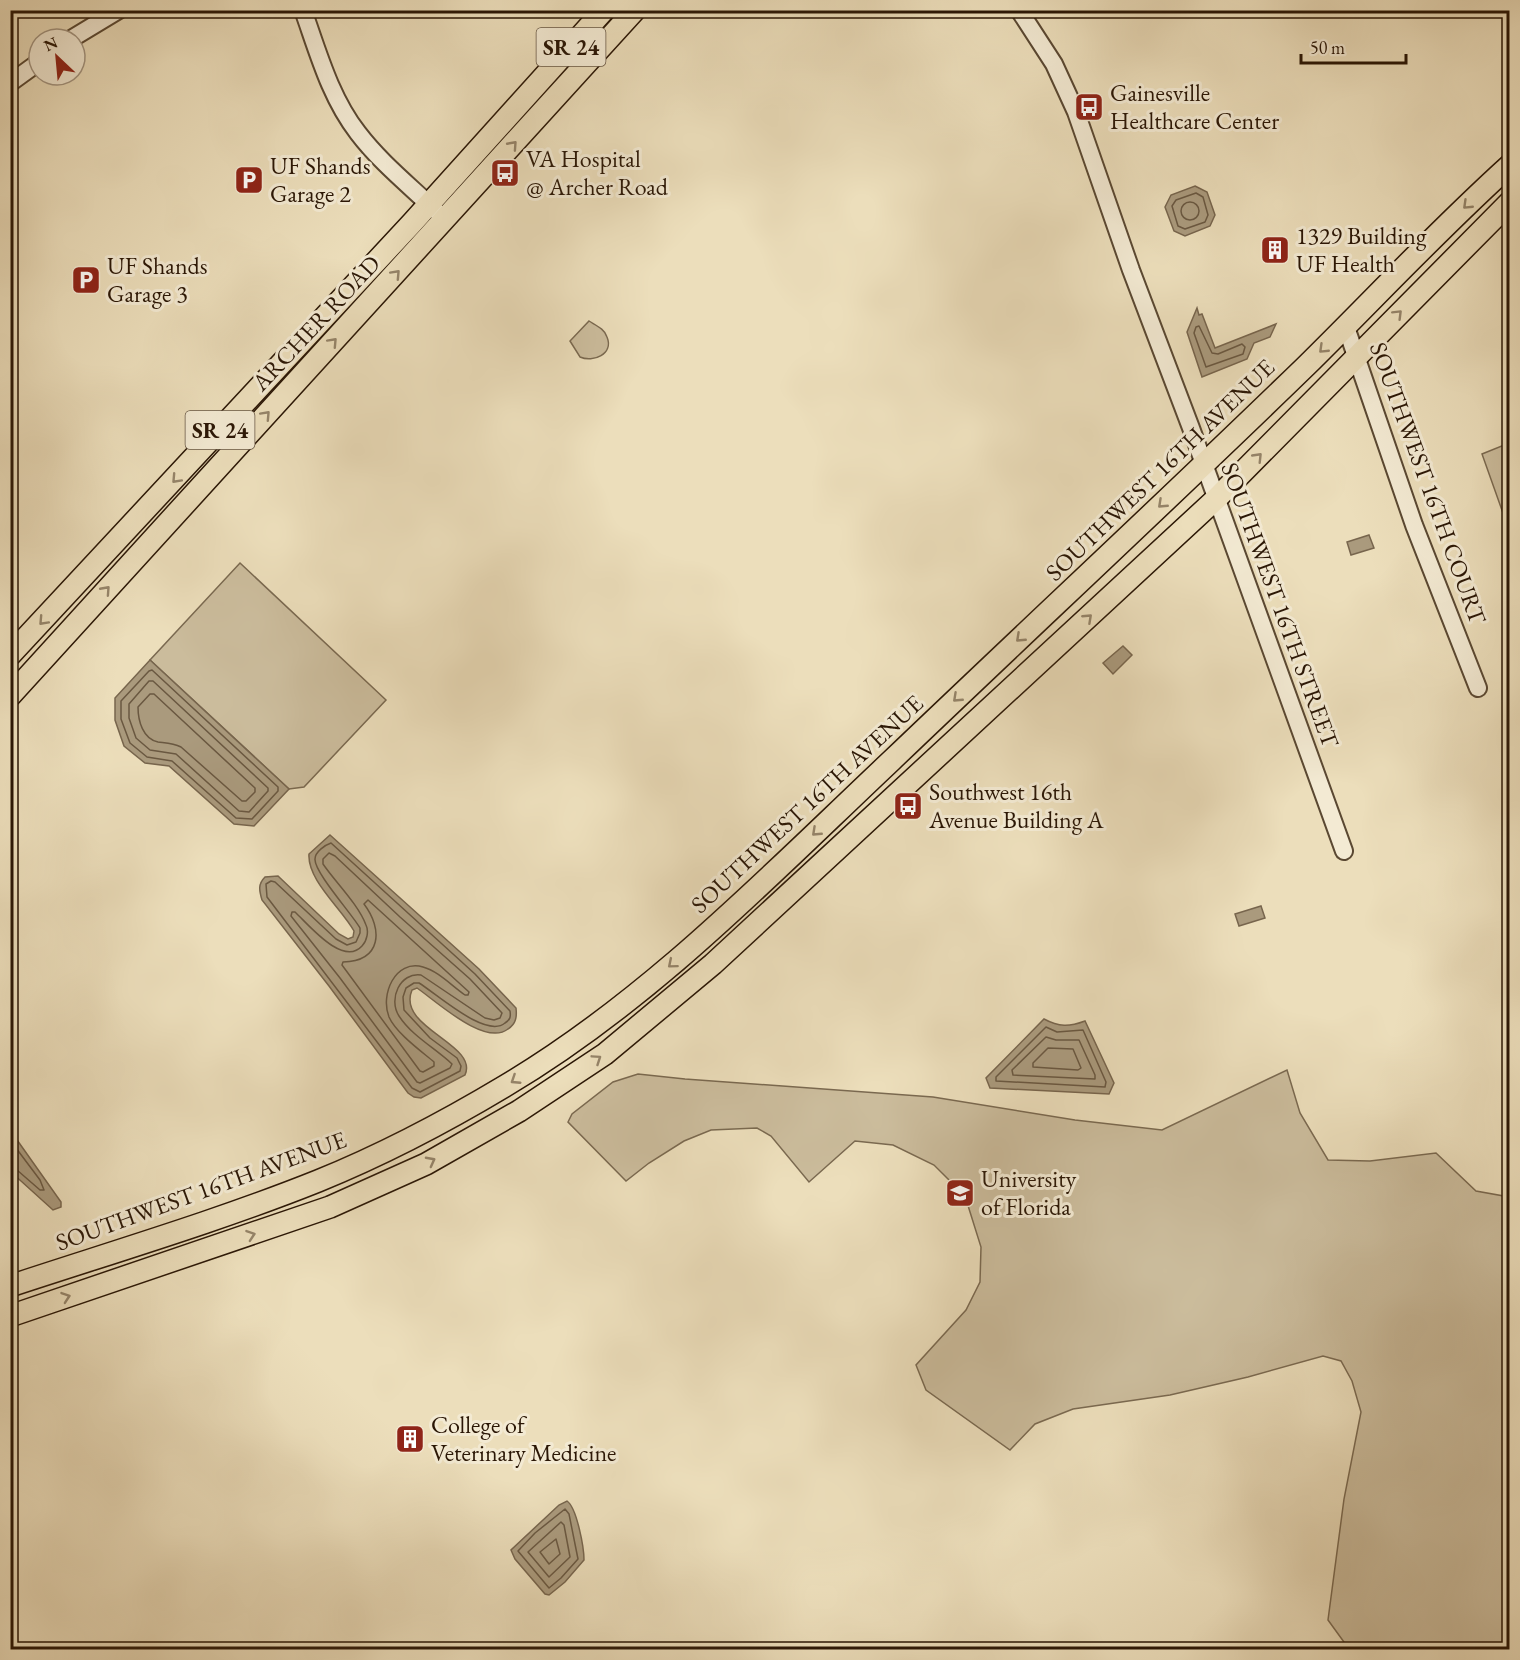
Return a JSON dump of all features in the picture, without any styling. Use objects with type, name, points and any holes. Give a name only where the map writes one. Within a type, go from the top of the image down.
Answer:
[{"type":"main road","name":"ARCHER ROAD","points":[[10,655],[429,204],[604,10]]},
{"type":"main road","name":"ARCHER ROAD","points":[[10,696],[635,10]]},
{"type":"main road","name":"SOUTHWEST 16TH AVENUE","points":[[10,1286],[219,1217],[318,1181],[422,1132],[506,1086],[579,1038],[624,1004],[697,942],[1204,464],[1509,165]]},
{"type":"main road","points":[[10,1316],[330,1208],[426,1164],[519,1111],[605,1054],[713,964],[1216,498],[1509,202]]},
{"type":"street","points":[[87,29],[119,10]]},
{"type":"street","points":[[303,10],[327,77],[356,131],[371,149],[446,220]]},
{"type":"street","name":"SOUTHWEST 16TH STREET","points":[[1019,10],[1054,64],[1069,95],[1344,851]]},
{"type":"street","points":[[10,83],[27,71]]},
{"type":"street","name":"SOUTHWEST 16TH COURT","points":[[1346,327],[1414,525],[1478,688]]},
{"type":"shaded area","points":[[589,321],[604,332],[608,348],[601,356],[585,359],[580,357],[570,341]]},
{"type":"shaded area","points":[[1509,443],[1509,530],[1482,454]]},
{"type":"shaded area","points":[[240,563],[386,700],[304,787],[289,789],[150,660]]},
{"type":"shaded area","points":[[1287,1070],[1300,1113],[1328,1160],[1370,1161],[1436,1153],[1476,1191],[1509,1197],[1509,1649],[1349,1649],[1328,1620],[1344,1499],[1361,1412],[1352,1381],[1341,1361],[1323,1356],[1248,1377],[1170,1395],[1073,1409],[1035,1424],[1010,1450],[926,1390],[916,1365],[966,1310],[980,1282],[981,1247],[965,1196],[934,1165],[893,1145],[855,1141],[809,1182],[771,1136],[757,1128],[711,1130],[684,1141],[626,1181],[568,1122],[572,1114],[613,1082],[638,1074],[933,1097],[1075,1120],[1162,1130]]},
{"type":"water","points":[[1195,186],[1207,192],[1215,215],[1210,226],[1185,236],[1174,231],[1165,207],[1171,195]]},
{"type":"water","points":[[1197,308],[1199,315],[1202,314],[1215,348],[1276,324],[1270,337],[1254,343],[1247,359],[1202,377],[1187,332]]},
{"type":"water","points":[[1369,535],[1374,548],[1351,555],[1347,542]]},
{"type":"water","points":[[1123,646],[1132,655],[1113,674],[1103,663]]},
{"type":"water","points":[[150,660],[289,789],[254,826],[234,824],[169,766],[145,763],[124,746],[115,720],[115,698]]},
{"type":"water","points":[[330,835],[479,969],[516,1008],[515,1020],[511,1027],[498,1033],[487,1032],[461,1020],[417,988],[412,990],[410,1003],[416,1015],[460,1054],[466,1064],[465,1075],[421,1098],[408,1093],[262,900],[261,882],[265,877],[278,876],[339,934],[348,939],[353,937],[354,931],[349,922],[319,884],[310,864],[309,854]]},
{"type":"water","points":[[1261,906],[1265,918],[1239,926],[1235,914]]},
{"type":"water","points":[[1044,1019],[1054,1024],[1064,1025],[1085,1021],[1114,1083],[1109,1094],[990,1088],[986,1078]]},
{"type":"water","points":[[10,1130],[61,1202],[61,1207],[53,1210],[11,1172]]},
{"type":"water","points":[[567,1501],[577,1520],[584,1560],[565,1582],[549,1595],[545,1594],[515,1559],[511,1550],[559,1505]]},
{"type":"place","name":"Gainesville Healthcare Center","points":[[1089,107]]},
{"type":"place","name":"VA Hospital @ Archer Road","points":[[505,173]]},
{"type":"place","name":"UF Shands Garage 2","points":[[249,180]]},
{"type":"place","name":"1329 Building UF Health","points":[[1275,250]]},
{"type":"place","name":"UF Shands Garage 3","points":[[86,280]]},
{"type":"place","name":"Southwest 16th Avenue Building A","points":[[908,806]]},
{"type":"place","name":"University of Florida","points":[[960,1193]]},
{"type":"place","name":"College of Veterinary Medicine","points":[[410,1439]]}]
